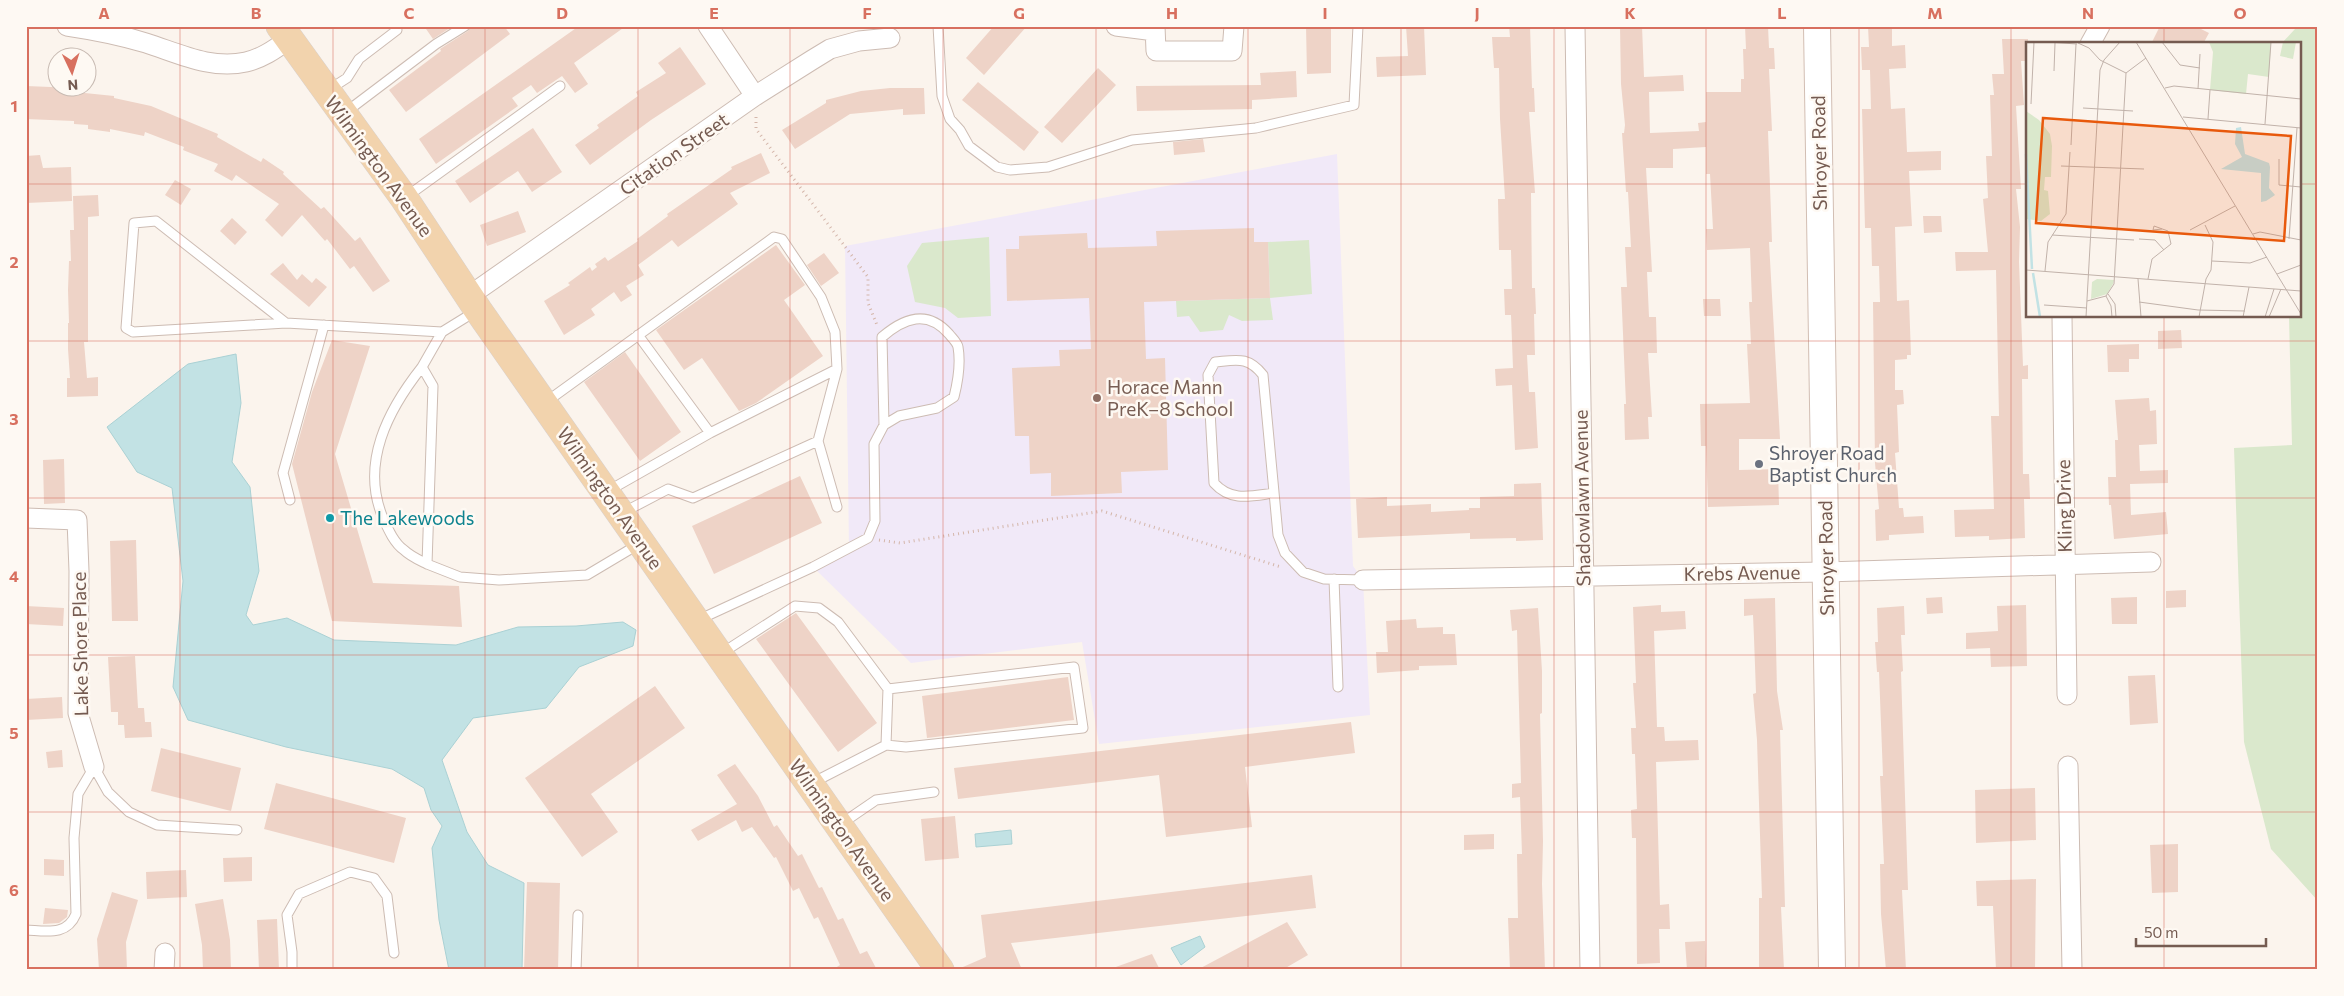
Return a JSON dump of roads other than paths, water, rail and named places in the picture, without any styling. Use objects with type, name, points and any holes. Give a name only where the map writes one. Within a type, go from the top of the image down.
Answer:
[{"type":"main road","name":"Shroyer Road","points":[[1817,26],[1832,970]]},
{"type":"main road","name":"Wilmington Avenue","points":[[285,31],[326,92],[404,198],[544,404],[940,970]]},
{"type":"street","points":[[67,26],[105,32],[205,62],[225,64],[245,62],[264,56],[285,31]]},
{"type":"street","points":[[708,26],[755,96]]},
{"type":"street","points":[[1116,26],[1155,29],[1156,51],[1232,51],[1234,26]]},
{"type":"street","name":"Shadowlawn Avenue","points":[[1575,26],[1590,970]]},
{"type":"street","points":[[2091,42],[2100,26]]},
{"type":"street","name":"Citation Street","points":[[474,303],[755,96],[830,49],[859,41],[890,38]]},
{"type":"street","name":"Kling Drive","points":[[2062,318],[2067,695]]},
{"type":"street","name":"Lake Shore Place","points":[[26,518],[77,520],[79,571],[78,713],[94,767]]},
{"type":"street","name":"Krebs Avenue","points":[[1363,580],[1826,572],[2151,562]]},
{"type":"street","points":[[2068,766],[2072,970]]},
{"type":"lane","points":[[343,115],[436,44],[465,26]]},
{"type":"lane","points":[[938,26],[942,96],[950,119],[960,130],[969,146],[996,167],[1010,170],[1048,168],[1132,140],[1256,128],[1354,105],[1358,26]]},
{"type":"lane","points":[[326,92],[347,78],[359,59],[397,30]]},
{"type":"lane","points":[[404,198],[560,86]]},
{"type":"lane","points":[[286,324],[156,222],[134,223],[126,328],[133,332],[286,324],[324,324],[442,332]]},
{"type":"lane","points":[[544,404],[774,237],[782,239],[821,297],[835,332],[837,369],[818,441],[837,507]]},
{"type":"lane","points":[[474,303],[442,332],[422,367],[404,390],[388,418],[377,449],[374,480],[378,505],[388,530],[403,550],[427,564],[460,577],[500,580],[587,575],[641,542]]},
{"type":"lane","points":[[696,621],[813,568],[868,538],[876,521],[874,444],[884,425],[882,337],[899,322],[920,319],[940,323],[958,345],[959,378],[954,397],[937,408],[899,416],[884,425]]},
{"type":"lane","points":[[290,500],[283,473],[324,324]]},
{"type":"lane","points":[[638,335],[710,434]]},
{"type":"lane","points":[[1274,493],[1240,497],[1223,493],[1214,483],[1208,375],[1216,362],[1238,360],[1254,363],[1263,375],[1278,535],[1285,553],[1303,572],[1324,579],[1363,580]]},
{"type":"lane","points":[[422,367],[433,386],[427,564]]},
{"type":"lane","points":[[614,503],[710,434],[837,369]]},
{"type":"lane","points":[[614,503],[668,489],[693,498],[818,441]]},
{"type":"lane","points":[[1334,579],[1338,687]]},
{"type":"lane","points":[[720,655],[794,606],[819,608],[838,622],[888,689],[886,745]]},
{"type":"lane","points":[[810,785],[886,745],[906,747],[1083,728],[1074,667],[888,689]]},
{"type":"lane","points":[[94,767],[108,792],[129,812],[157,825],[237,830]]},
{"type":"lane","points":[[26,930],[58,931],[67,928],[76,914],[74,838],[78,794],[94,767]]},
{"type":"lane","points":[[838,826],[876,800],[934,792]]},
{"type":"lane","points":[[292,970],[292,952],[287,915],[299,894],[350,872],[374,878],[387,896],[394,952]]},
{"type":"lane","points":[[576,970],[578,915]]},
{"type":"water","points":[[236,354],[241,403],[232,462],[250,487],[259,571],[246,615],[253,625],[287,618],[334,640],[456,645],[518,627],[576,626],[623,622],[636,630],[633,646],[579,667],[546,708],[473,718],[442,760],[467,832],[488,865],[524,883],[522,970],[449,970],[439,920],[432,848],[442,826],[431,810],[424,788],[392,769],[286,747],[188,720],[173,687],[183,581],[172,488],[137,472],[107,427],[188,364]]},
{"type":"water","points":[[1011,830],[1012,844],[976,847],[975,834]]},
{"type":"water","points":[[1200,936],[1205,947],[1181,965],[1171,948]]},
{"type":"place","name":"Horace Mann PreK–8 School","points":[[1097,398]]},
{"type":"place","name":"Shroyer Road Baptist Church","points":[[1759,464]]},
{"type":"place","name":"The Lakewoods","points":[[330,518]]}]
